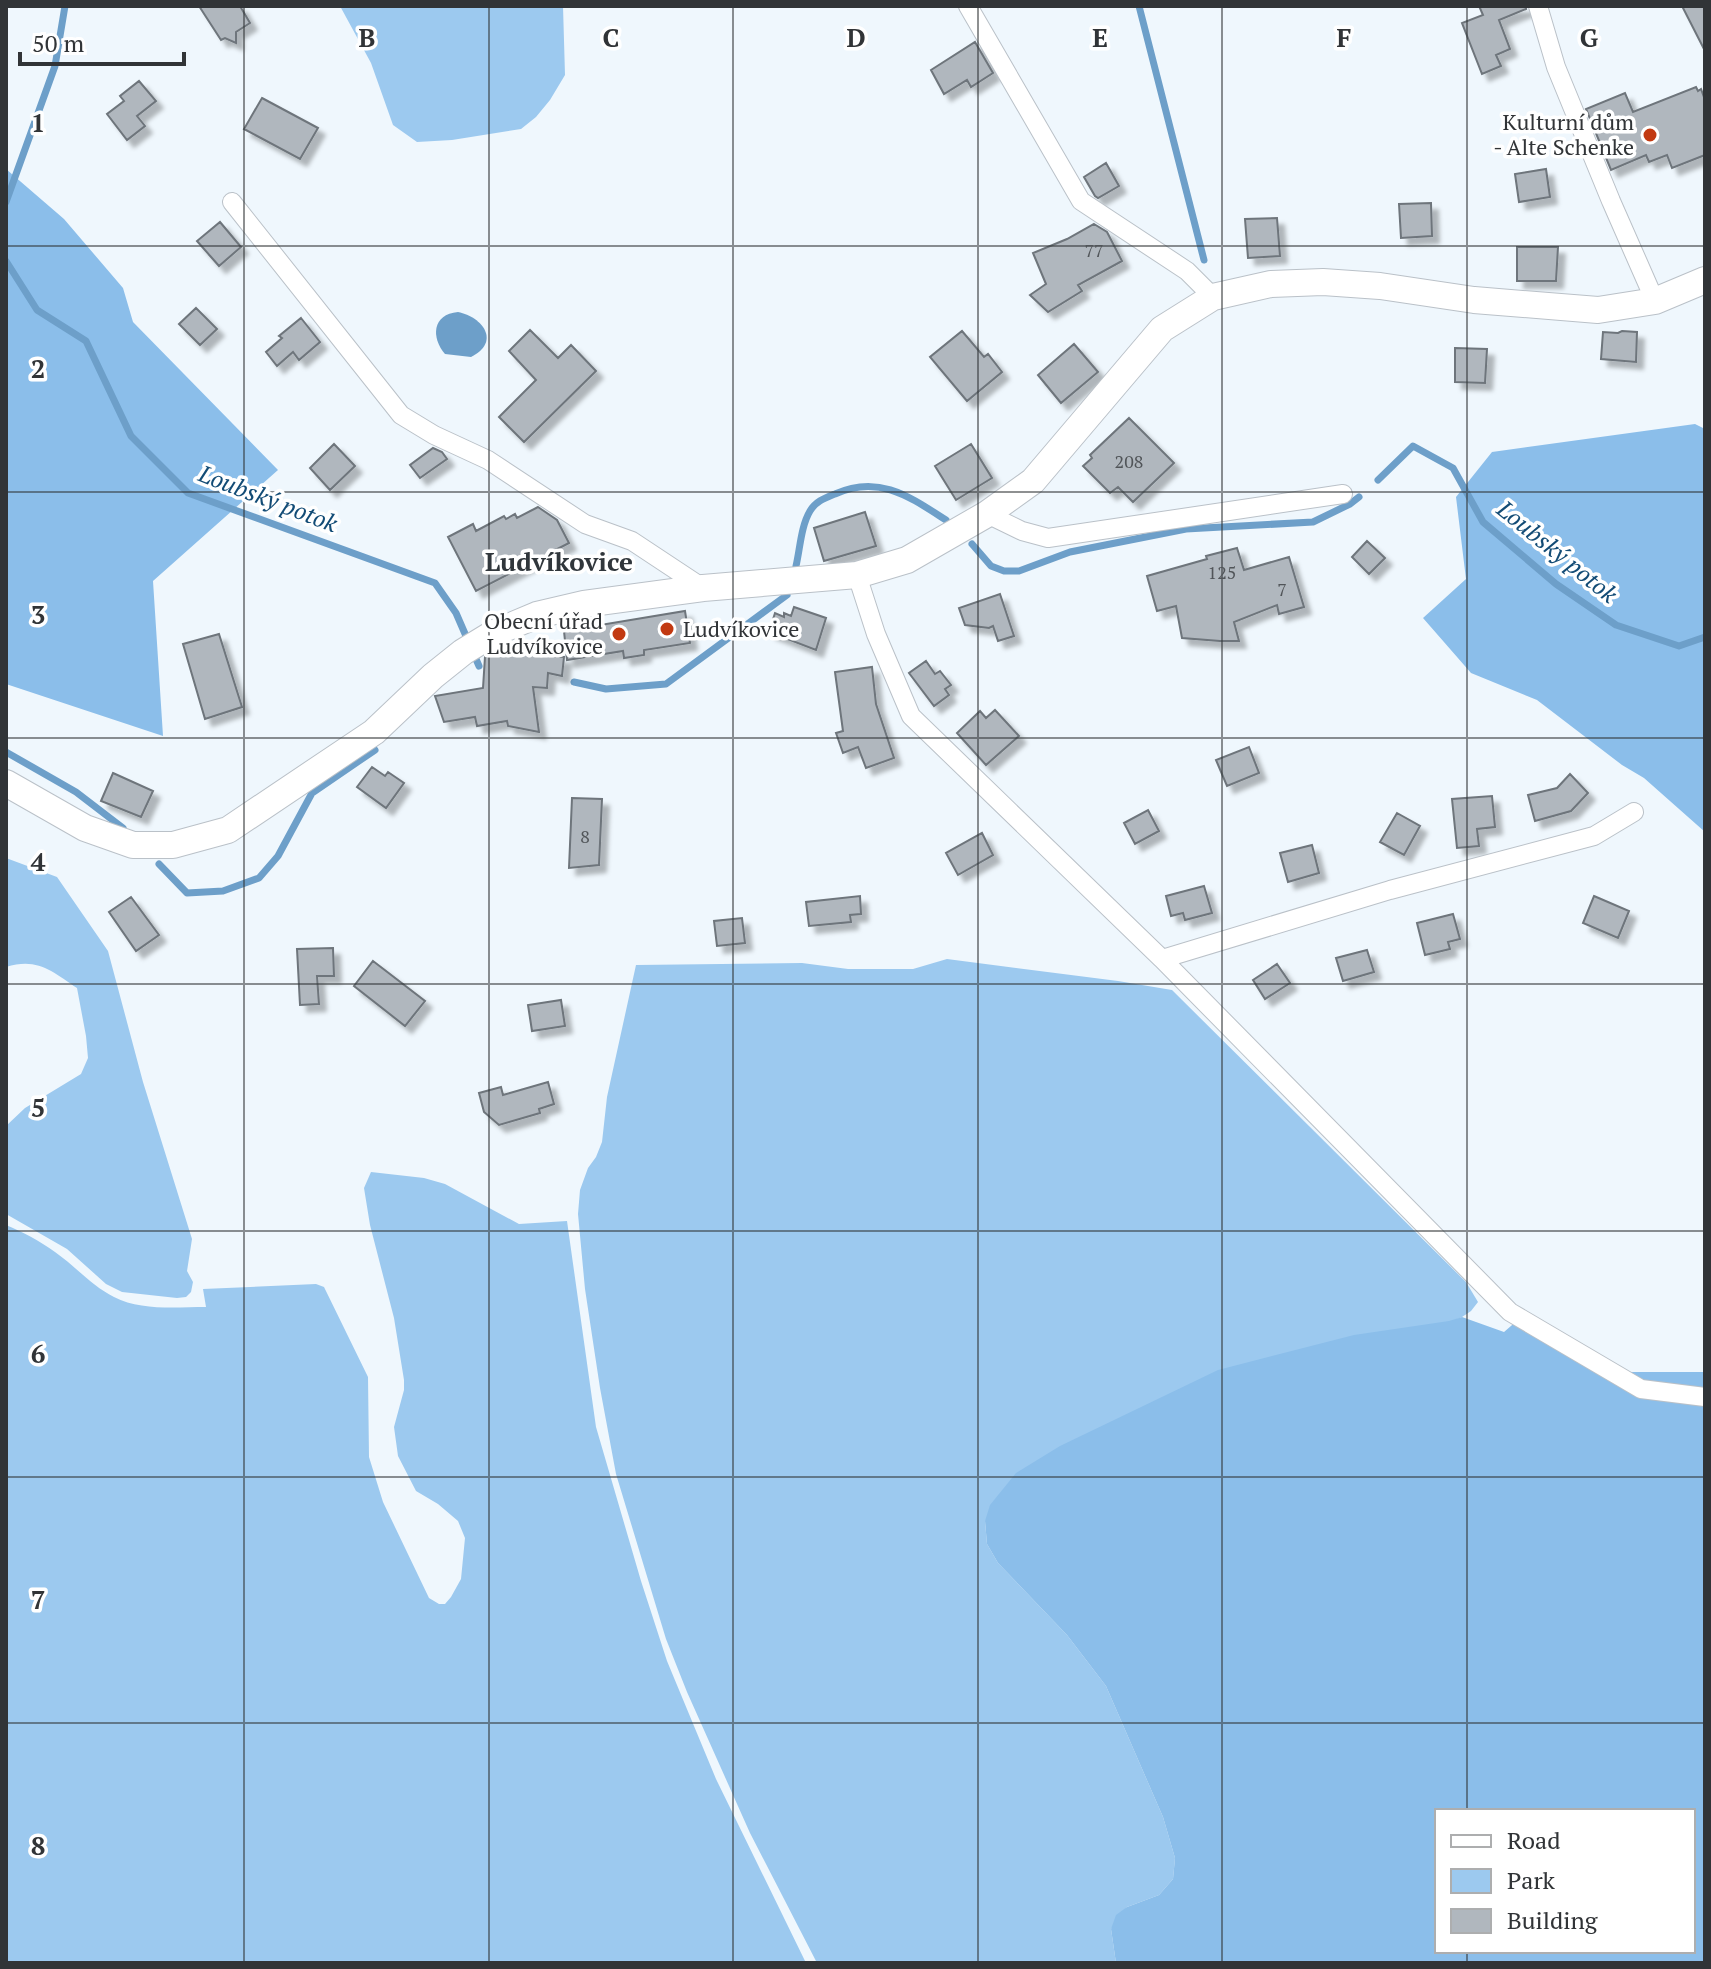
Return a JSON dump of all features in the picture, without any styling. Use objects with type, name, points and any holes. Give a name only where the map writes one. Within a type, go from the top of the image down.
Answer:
[{"type":"street","points":[[968,6],[1081,201],[1187,271],[1213,297]]},
{"type":"street","points":[[1538,6],[1556,67],[1655,301]]},
{"type":"street","points":[[232,202],[401,415],[434,435],[488,460],[585,524],[632,541],[703,588]]},
{"type":"street","points":[[6,783],[85,828],[133,845],[173,845],[228,830],[374,732],[433,676],[471,647],[494,633],[537,615],[584,604],[703,588],[857,575],[907,560],[987,514],[1033,481],[1162,329],[1213,297],[1271,284],[1323,282],[1380,286],[1474,300],[1598,310],[1655,301],[1705,280]]},
{"type":"street","points":[[987,514],[1022,531],[1048,538],[1343,494]]},
{"type":"street","points":[[857,575],[876,634],[911,716],[1162,959],[1510,1312],[1641,1389],[1705,1397]]},
{"type":"street","points":[[1162,959],[1390,890],[1594,836],[1634,812]]},
{"type":"green space","points":[[340,6],[563,6],[565,75],[550,100],[521,129],[417,142],[393,125],[371,63]]},
{"type":"green space","points":[[6,858],[57,877],[108,951],[143,1082],[192,1239],[187,1271],[193,1282],[191,1292],[186,1297],[122,1292],[106,1284],[67,1249],[6,1214],[6,1126],[25,1108],[81,1074],[88,1058],[77,988],[44,967],[17,964],[6,967]]},
{"type":"green space","points":[[947,959],[1172,990],[1466,1282],[1478,1302],[1462,1317],[985,1521],[987,1544],[998,1563],[1067,1635],[1106,1686],[1163,1817],[1175,1858],[1173,1879],[1159,1895],[1127,1907],[1111,1929],[1116,1963],[817,1963],[750,1833],[666,1639],[616,1474],[600,1388],[585,1289],[578,1214],[580,1190],[602,1142],[607,1097],[636,965],[802,963],[848,969],[913,969]]},
{"type":"green space","points":[[371,1172],[424,1178],[445,1184],[519,1224],[567,1221],[596,1427],[641,1581],[667,1661],[716,1779],[806,1963],[6,1963],[6,1225],[49,1248],[106,1292],[136,1304],[206,1307],[203,1289],[316,1284],[324,1287],[368,1377],[369,1457],[383,1502],[429,1598],[445,1604],[461,1579],[465,1538],[458,1521],[416,1491],[398,1456],[394,1427],[404,1380],[394,1318],[370,1225],[364,1188]]},
{"type":"shaded area","points":[[6,169],[64,219],[123,288],[133,322],[278,470],[153,581],[163,736],[6,684]]},
{"type":"shaded area","points":[[458,312],[481,324],[487,337],[480,351],[471,357],[445,354],[437,341],[439,322],[443,317]]},
{"type":"shaded area","points":[[1695,424],[1705,429],[1705,832],[1644,778],[1622,765],[1537,700],[1471,673],[1423,618],[1466,579],[1456,497],[1492,452]]},
{"type":"shaded area","points":[[1526,1313],[1629,1372],[1705,1372],[1705,1963],[1116,1963],[1111,1929],[1116,1915],[1127,1907],[1159,1895],[1173,1879],[1175,1858],[1163,1817],[1106,1686],[1067,1635],[998,1563],[987,1544],[985,1521],[990,1505],[1016,1473],[1060,1446],[1218,1370],[1354,1335],[1462,1317],[1504,1332]]},
{"type":"building","points":[[199,6],[240,6],[250,23],[236,32],[236,43],[225,38],[221,40]]},
{"type":"building","points":[[1479,6],[1526,6],[1526,9],[1499,20],[1510,49],[1496,55],[1501,66],[1482,74],[1462,23],[1483,15]]},
{"type":"building","points":[[1682,6],[1705,6],[1705,51]]},
{"type":"building","points":[[975,42],[993,73],[971,87],[967,80],[944,94],[931,70]]},
{"type":"building","points":[[139,81],[156,101],[137,116],[145,126],[127,140],[107,114],[124,101],[120,96]]},
{"type":"building","name":"Kulturní dům - Alte Schenke","points":[[1696,87],[1698,91],[1701,89],[1705,100],[1705,155],[1672,168],[1667,155],[1649,162],[1646,155],[1611,170],[1586,109],[1625,93],[1633,112]]},
{"type":"building","points":[[262,98],[318,128],[300,159],[244,129]]},
{"type":"building","points":[[1106,163],[1119,186],[1098,198],[1084,177]]},
{"type":"building","points":[[1546,169],[1550,197],[1519,202],[1515,174]]},
{"type":"building","points":[[1431,203],[1432,236],[1401,238],[1399,204]]},
{"type":"building","points":[[1277,218],[1280,256],[1248,258],[1245,219]]},
{"type":"building","points":[[220,222],[241,247],[219,266],[197,241]]},
{"type":"building","points":[[1094,224],[1107,232],[1122,261],[1078,285],[1082,291],[1048,312],[1030,295],[1046,284],[1033,253]]},
{"type":"building","points":[[1517,247],[1558,247],[1556,281],[1517,281]]},
{"type":"building","points":[[196,308],[217,329],[200,345],[179,324]]},
{"type":"building","points":[[301,318],[320,342],[299,360],[293,352],[277,366],[266,352],[282,338],[279,336]]},
{"type":"building","points":[[530,330],[558,358],[571,345],[596,371],[524,442],[499,417],[536,380],[509,351]]},
{"type":"building","points":[[962,331],[984,357],[988,354],[1002,372],[967,401],[930,357]]},
{"type":"building","points":[[1603,332],[1637,332],[1636,362],[1601,359]]},
{"type":"building","points":[[1074,344],[1098,372],[1061,403],[1038,375]]},
{"type":"building","points":[[1455,348],[1487,349],[1485,383],[1455,382]]},
{"type":"building","points":[[1129,418],[1174,463],[1133,502],[1118,487],[1110,493],[1083,466],[1092,458],[1090,455]]},
{"type":"building","points":[[334,444],[355,466],[330,490],[310,468]]},
{"type":"building","points":[[971,444],[992,478],[956,500],[935,466]]},
{"type":"building","points":[[433,448],[442,452],[447,459],[420,478],[410,465]]},
{"type":"building","points":[[538,507],[557,520],[569,543],[476,591],[448,537],[473,524],[476,531],[504,516],[506,519],[515,514],[517,518]]},
{"type":"building","points":[[865,512],[876,546],[824,561],[814,528]]},
{"type":"building","points":[[1367,541],[1385,558],[1369,574],[1352,557]]},
{"type":"building","points":[[1237,548],[1244,570],[1289,557],[1304,607],[1279,614],[1277,605],[1234,622],[1239,641],[1182,638],[1176,606],[1157,611],[1147,576]]},
{"type":"building","points":[[1000,594],[1014,636],[998,641],[993,626],[965,625],[959,608]]},
{"type":"building","points":[[794,607],[826,618],[816,650],[769,632],[775,613],[791,616]]},
{"type":"building","points":[[685,611],[690,643],[644,650],[644,655],[624,658],[623,651],[567,660],[564,631]]},
{"type":"building","points":[[219,634],[242,707],[205,719],[183,644]]},
{"type":"building","points":[[499,651],[564,657],[562,676],[548,673],[547,688],[533,687],[539,732],[508,726],[507,721],[477,726],[475,717],[444,722],[435,696],[483,688],[485,657]]},
{"type":"building","points":[[926,661],[935,674],[940,671],[951,685],[945,689],[949,695],[934,706],[909,673]]},
{"type":"building","points":[[872,667],[876,704],[894,758],[866,768],[858,747],[843,753],[836,733],[843,731],[835,672]]},
{"type":"building","points":[[995,710],[1019,736],[986,765],[957,733],[980,711],[986,718]]},
{"type":"building","points":[[1249,747],[1259,773],[1227,786],[1216,760]]},
{"type":"building","points":[[372,767],[385,776],[388,772],[404,783],[386,808],[357,787]]},
{"type":"building","points":[[113,773],[153,791],[141,817],[101,801]]},
{"type":"building","points":[[1570,774],[1588,793],[1571,811],[1535,821],[1528,795],[1557,788]]},
{"type":"building","points":[[1492,796],[1495,827],[1477,829],[1479,846],[1457,848],[1452,799]]},
{"type":"building","points":[[572,798],[602,799],[599,865],[569,868]]},
{"type":"building","points":[[1148,810],[1159,831],[1135,844],[1124,823]]},
{"type":"building","points":[[1397,813],[1420,826],[1404,855],[1380,842]]},
{"type":"building","points":[[982,833],[993,855],[958,875],[946,853]]},
{"type":"building","points":[[1312,845],[1319,873],[1288,882],[1280,853]]},
{"type":"building","points":[[1204,886],[1212,913],[1185,920],[1183,913],[1171,916],[1166,896]]},
{"type":"building","points":[[860,896],[861,914],[850,915],[851,922],[809,926],[806,902]]},
{"type":"building","points":[[1594,896],[1629,911],[1618,938],[1583,923]]},
{"type":"building","points":[[131,897],[159,935],[136,951],[109,912]]},
{"type":"building","points":[[1453,914],[1460,939],[1448,942],[1450,949],[1425,955],[1417,923]]},
{"type":"building","points":[[742,918],[745,943],[717,946],[714,921]]},
{"type":"building","points":[[333,948],[334,976],[317,976],[319,1004],[300,1005],[297,949]]},
{"type":"building","points":[[1367,950],[1374,972],[1343,981],[1336,958]]},
{"type":"building","points":[[373,961],[425,1001],[405,1026],[354,986]]},
{"type":"building","points":[[1277,964],[1290,983],[1265,999],[1253,980]]},
{"type":"building","points":[[561,1000],[565,1026],[532,1031],[528,1005]]},
{"type":"building","points":[[548,1082],[554,1104],[539,1109],[540,1113],[499,1125],[484,1112],[479,1093],[501,1087],[503,1095]]},
{"type":"waterway","points":[[6,202],[55,66],[65,6]]},
{"type":"waterway","points":[[1139,6],[1204,260]]},
{"type":"waterway","name":"Loubský potok","points":[[6,261],[37,310],[86,341],[131,436],[188,493],[435,583],[456,613],[479,666]]},
{"type":"waterway","name":"Loubský potok","points":[[1378,480],[1413,446],[1453,468],[1483,522],[1556,584],[1616,625],[1679,646],[1705,637]]},
{"type":"waterway","name":"Loubský potok","points":[[796,566],[805,524],[812,508],[824,498],[851,488],[866,486],[894,491],[946,520]]},
{"type":"waterway","name":"Loubský potok","points":[[972,544],[991,566],[1004,571],[1019,571],[1070,552],[1186,529],[1313,522],[1359,497]]},
{"type":"waterway","name":"Loubský potok","points":[[574,682],[606,689],[666,684],[787,595]]},
{"type":"waterway","points":[[159,864],[187,893],[223,891],[259,878],[278,856],[312,793],[375,750]]},
{"type":"waterway","points":[[6,752],[76,792],[123,828]]},
{"type":"place","name":"Kulturní dům - Alte Schenke","points":[[1650,135]]},
{"type":"place","name":"Ludvíkovice","points":[[667,629]]},
{"type":"place","name":"Obecní úřad Ludvíkovice","points":[[619,634]]},
{"type":"district","name":"Ludvíkovice","points":[[559,562]]}]
